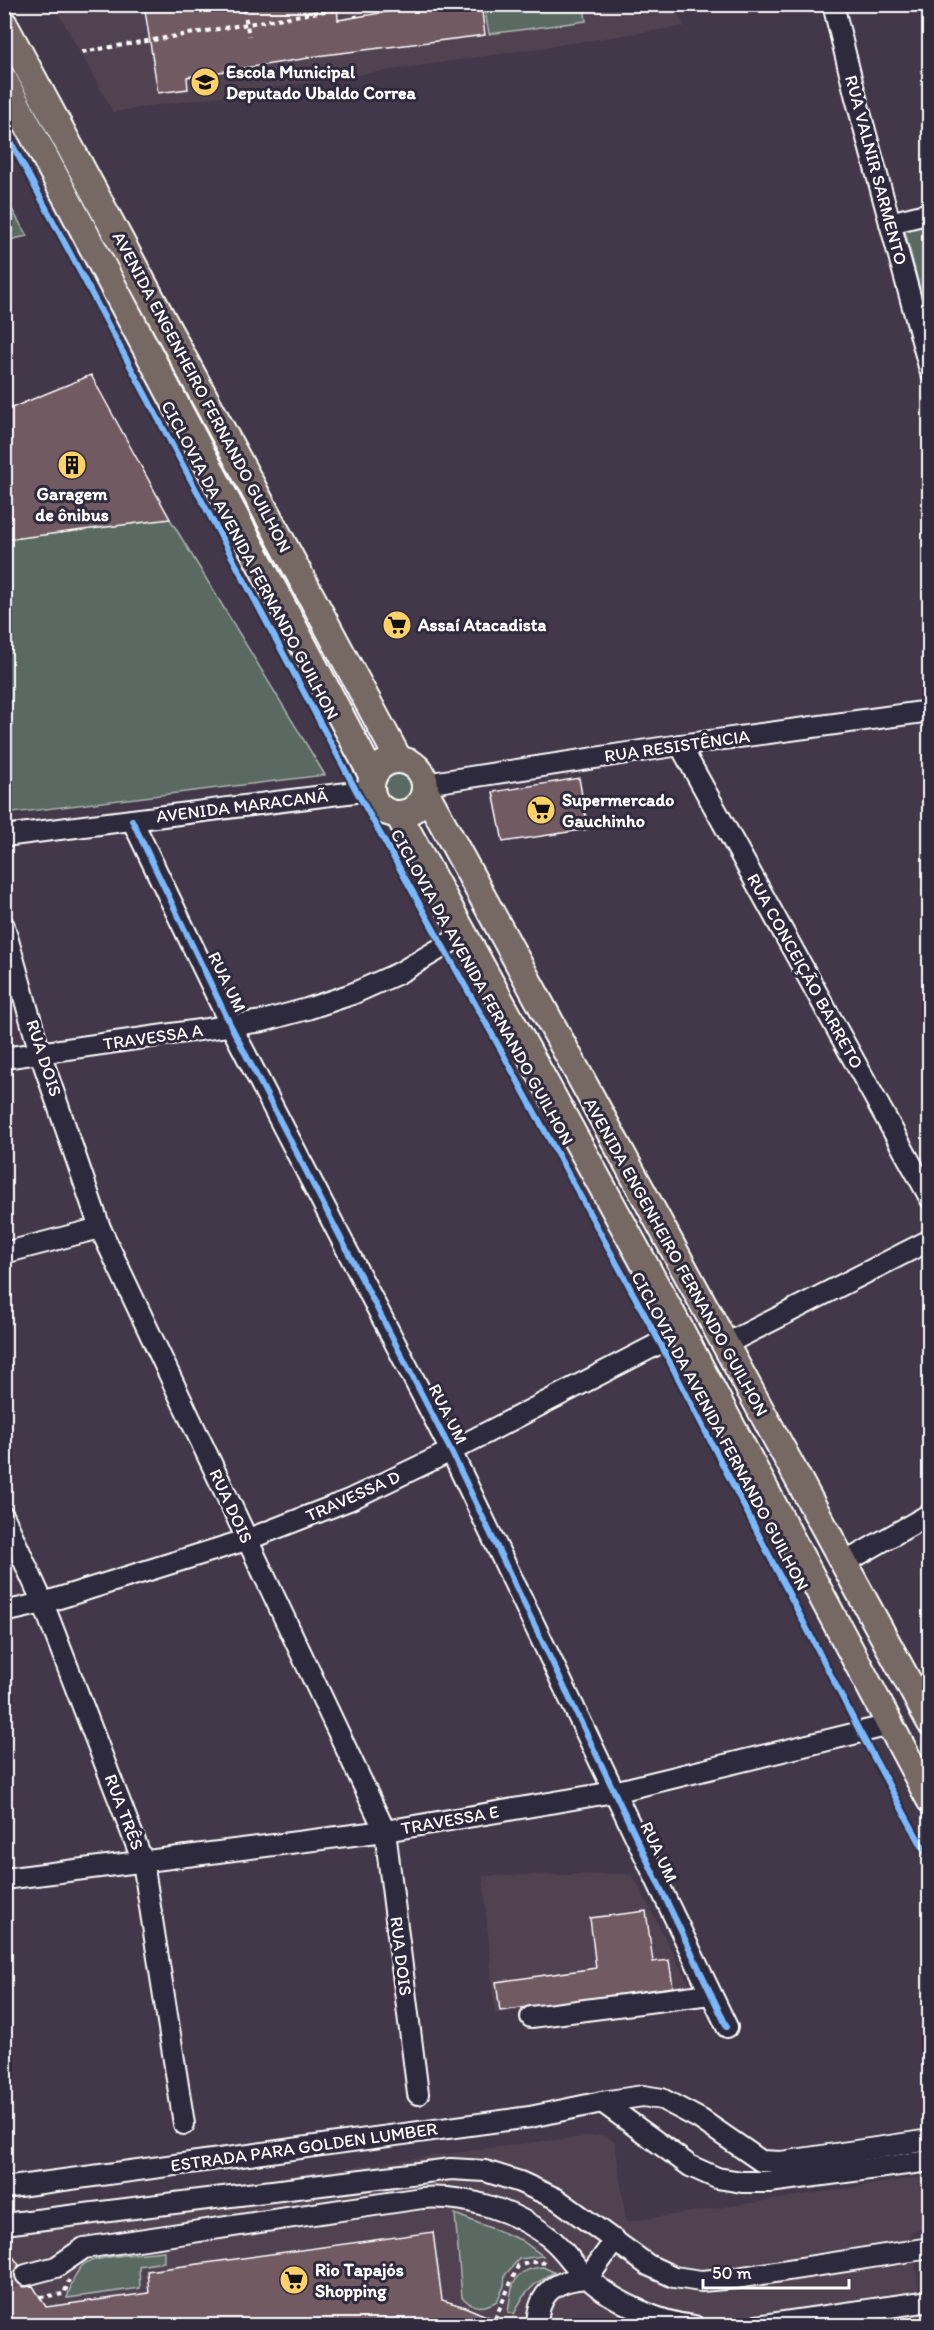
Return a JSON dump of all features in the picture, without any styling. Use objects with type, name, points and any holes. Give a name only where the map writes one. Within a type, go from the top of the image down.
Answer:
[{"type":"main road","name":"AVENIDA ENGENHEIRO FERNANDO GUILHON","points":[[4,24],[399,760],[416,767],[425,788],[724,1345],[930,1722]]},
{"type":"main road","name":"AVENIDA ENGENHEIRO FERNANDO GUILHON","points":[[4,80],[372,783],[380,807],[398,814],[681,1329],[930,1800]]},
{"type":"main road","points":[[372,783],[381,766],[399,760]]},
{"type":"main road","points":[[398,814],[416,808],[423,797],[425,788]]},
{"type":"street","name":"RUA VALNIR SARMENTO","points":[[833,4],[930,370]]},
{"type":"street","points":[[890,223],[930,213]]},
{"type":"street","name":"RUA RESISTÊNCIA","points":[[425,788],[680,745],[930,711]]},
{"type":"street","name":"RUA CONCEIÇÃO BARRETO","points":[[680,745],[930,1198]]},
{"type":"street","name":"AVENIDA MARACANÃ","points":[[4,836],[132,820],[372,783]]},
{"type":"street","name":"RUA UM","points":[[132,820],[231,1026],[451,1451],[727,2027]]},
{"type":"street","name":"RUA DOIS","points":[[4,926],[40,1053],[100,1228],[385,1831],[418,2094]]},
{"type":"street","name":"TRAVESSA A","points":[[4,1058],[263,1021],[352,994],[399,973],[463,935]]},
{"type":"street","points":[[4,1254],[100,1228]]},
{"type":"street","points":[[724,1345],[930,1240]]},
{"type":"street","name":"TRAVESSA D","points":[[4,1612],[43,1603],[246,1540],[349,1500],[451,1451],[660,1343],[681,1329]]},
{"type":"street","points":[[844,1563],[930,1514]]},
{"type":"street","name":"RUA TRÊS","points":[[4,1517],[43,1603],[143,1862],[184,2124]]},
{"type":"street","name":"TRAVESSA E","points":[[4,1879],[385,1831],[614,1792],[890,1725]]},
{"type":"street","points":[[531,2017],[710,1994]]},
{"type":"street","name":"ESTRADA PARA GOLDEN LUMBER","points":[[4,2188],[530,2117],[643,2096],[662,2099],[700,2119],[761,2161]]},
{"type":"street","points":[[602,2102],[690,2166],[717,2178],[754,2182],[930,2161]]},
{"type":"street","points":[[754,2182],[761,2161],[781,2162],[930,2140]]},
{"type":"street","points":[[4,2224],[451,2169],[485,2171],[520,2182],[557,2199],[648,2265],[674,2277],[701,2281],[736,2278],[930,2248]]},
{"type":"street","points":[[26,2275],[56,2266],[84,2248],[446,2196],[513,2216],[550,2238],[588,2278],[609,2293],[651,2316],[694,2325]]},
{"type":"street","points":[[588,2278],[615,2240]]},
{"type":"street","points":[[537,2325],[539,2308],[548,2293],[558,2283],[569,2279],[588,2278]]},
{"type":"street","points":[[757,2325],[930,2301]]},
{"type":"path","points":[[82,52],[366,4]]},
{"type":"path","points":[[354,5],[356,17]]},
{"type":"path","points":[[244,9],[249,36]]},
{"type":"path","points":[[495,2319],[518,2266],[544,2261],[556,2265]]},
{"type":"path","points":[[40,2297],[64,2294],[71,2277]]},
{"type":"shaded area","name":"Escola Municipal Deputado Ubaldo Correa","points":[[672,4],[685,26],[113,112],[54,5]]},
{"type":"shaded area","points":[[632,1874],[691,1988],[495,2014],[483,1876]]},
{"type":"shaded area","points":[[604,2135],[615,2142],[626,2222],[929,2176],[929,2229],[911,2231],[923,2325],[5,2325],[4,2214],[543,2141]]},
{"type":"green space","points":[[484,5],[584,5],[586,21],[489,34]]},
{"type":"green space","points":[[5,197],[27,236],[5,241]]},
{"type":"green space","points":[[929,217],[929,324],[903,224]]},
{"type":"green space","points":[[170,519],[325,775],[5,814],[4,540]]},
{"type":"green space","points":[[395,766],[408,772],[414,785],[408,798],[395,804],[382,798],[376,785],[382,772]]},
{"type":"green space","points":[[455,2214],[521,2240],[543,2256],[519,2259],[505,2275],[504,2286],[497,2301],[483,2306],[474,2306],[462,2297]]},
{"type":"green space","points":[[164,2251],[164,2262],[139,2266],[140,2288],[67,2298],[78,2271],[90,2261]]},
{"type":"green space","points":[[543,2267],[554,2272],[534,2285],[523,2297],[514,2314],[508,2312],[515,2280],[525,2271]]},
{"type":"building","points":[[144,4],[337,4],[338,20],[434,4],[481,4],[485,35],[308,57],[187,77],[188,89],[158,93]]},
{"type":"building","name":"Garagem de ônibus","points":[[91,375],[170,519],[4,540],[4,411]]},
{"type":"building","name":"Supermercado Gauchinho","points":[[579,778],[588,829],[503,842],[493,792]]},
{"type":"building","points":[[646,1911],[653,1962],[669,1960],[673,1987],[500,2011],[496,1982],[596,1968],[590,1918]]},
{"type":"building","name":"Rio Tapajós Shopping","points":[[433,2232],[442,2300],[508,2325],[4,2325],[4,2244],[19,2265],[14,2272],[17,2283],[23,2287],[33,2286],[46,2307],[149,2293],[147,2271]]},
{"type":"tunnel","points":[[4,2280],[26,2275]]},
{"type":"cycle path","name":"CICLOVIA DA AVENIDA FERNANDO GUILHON","points":[[4,129],[357,792],[660,1343],[860,1732],[930,1861]]},
{"type":"cycle path","points":[[132,820],[231,1026],[451,1451],[727,2027]]},
{"type":"place","name":"Escola Municipal Deputado Ubaldo Correa","points":[[205,82]]},
{"type":"place","name":"Garagem de ônibus","points":[[72,465]]},
{"type":"place","name":"Assaí Atacadista","points":[[397,625]]},
{"type":"place","name":"Supermercado Gauchinho","points":[[541,810]]},
{"type":"place","name":"Rio Tapajós Shopping","points":[[294,2280]]}]
